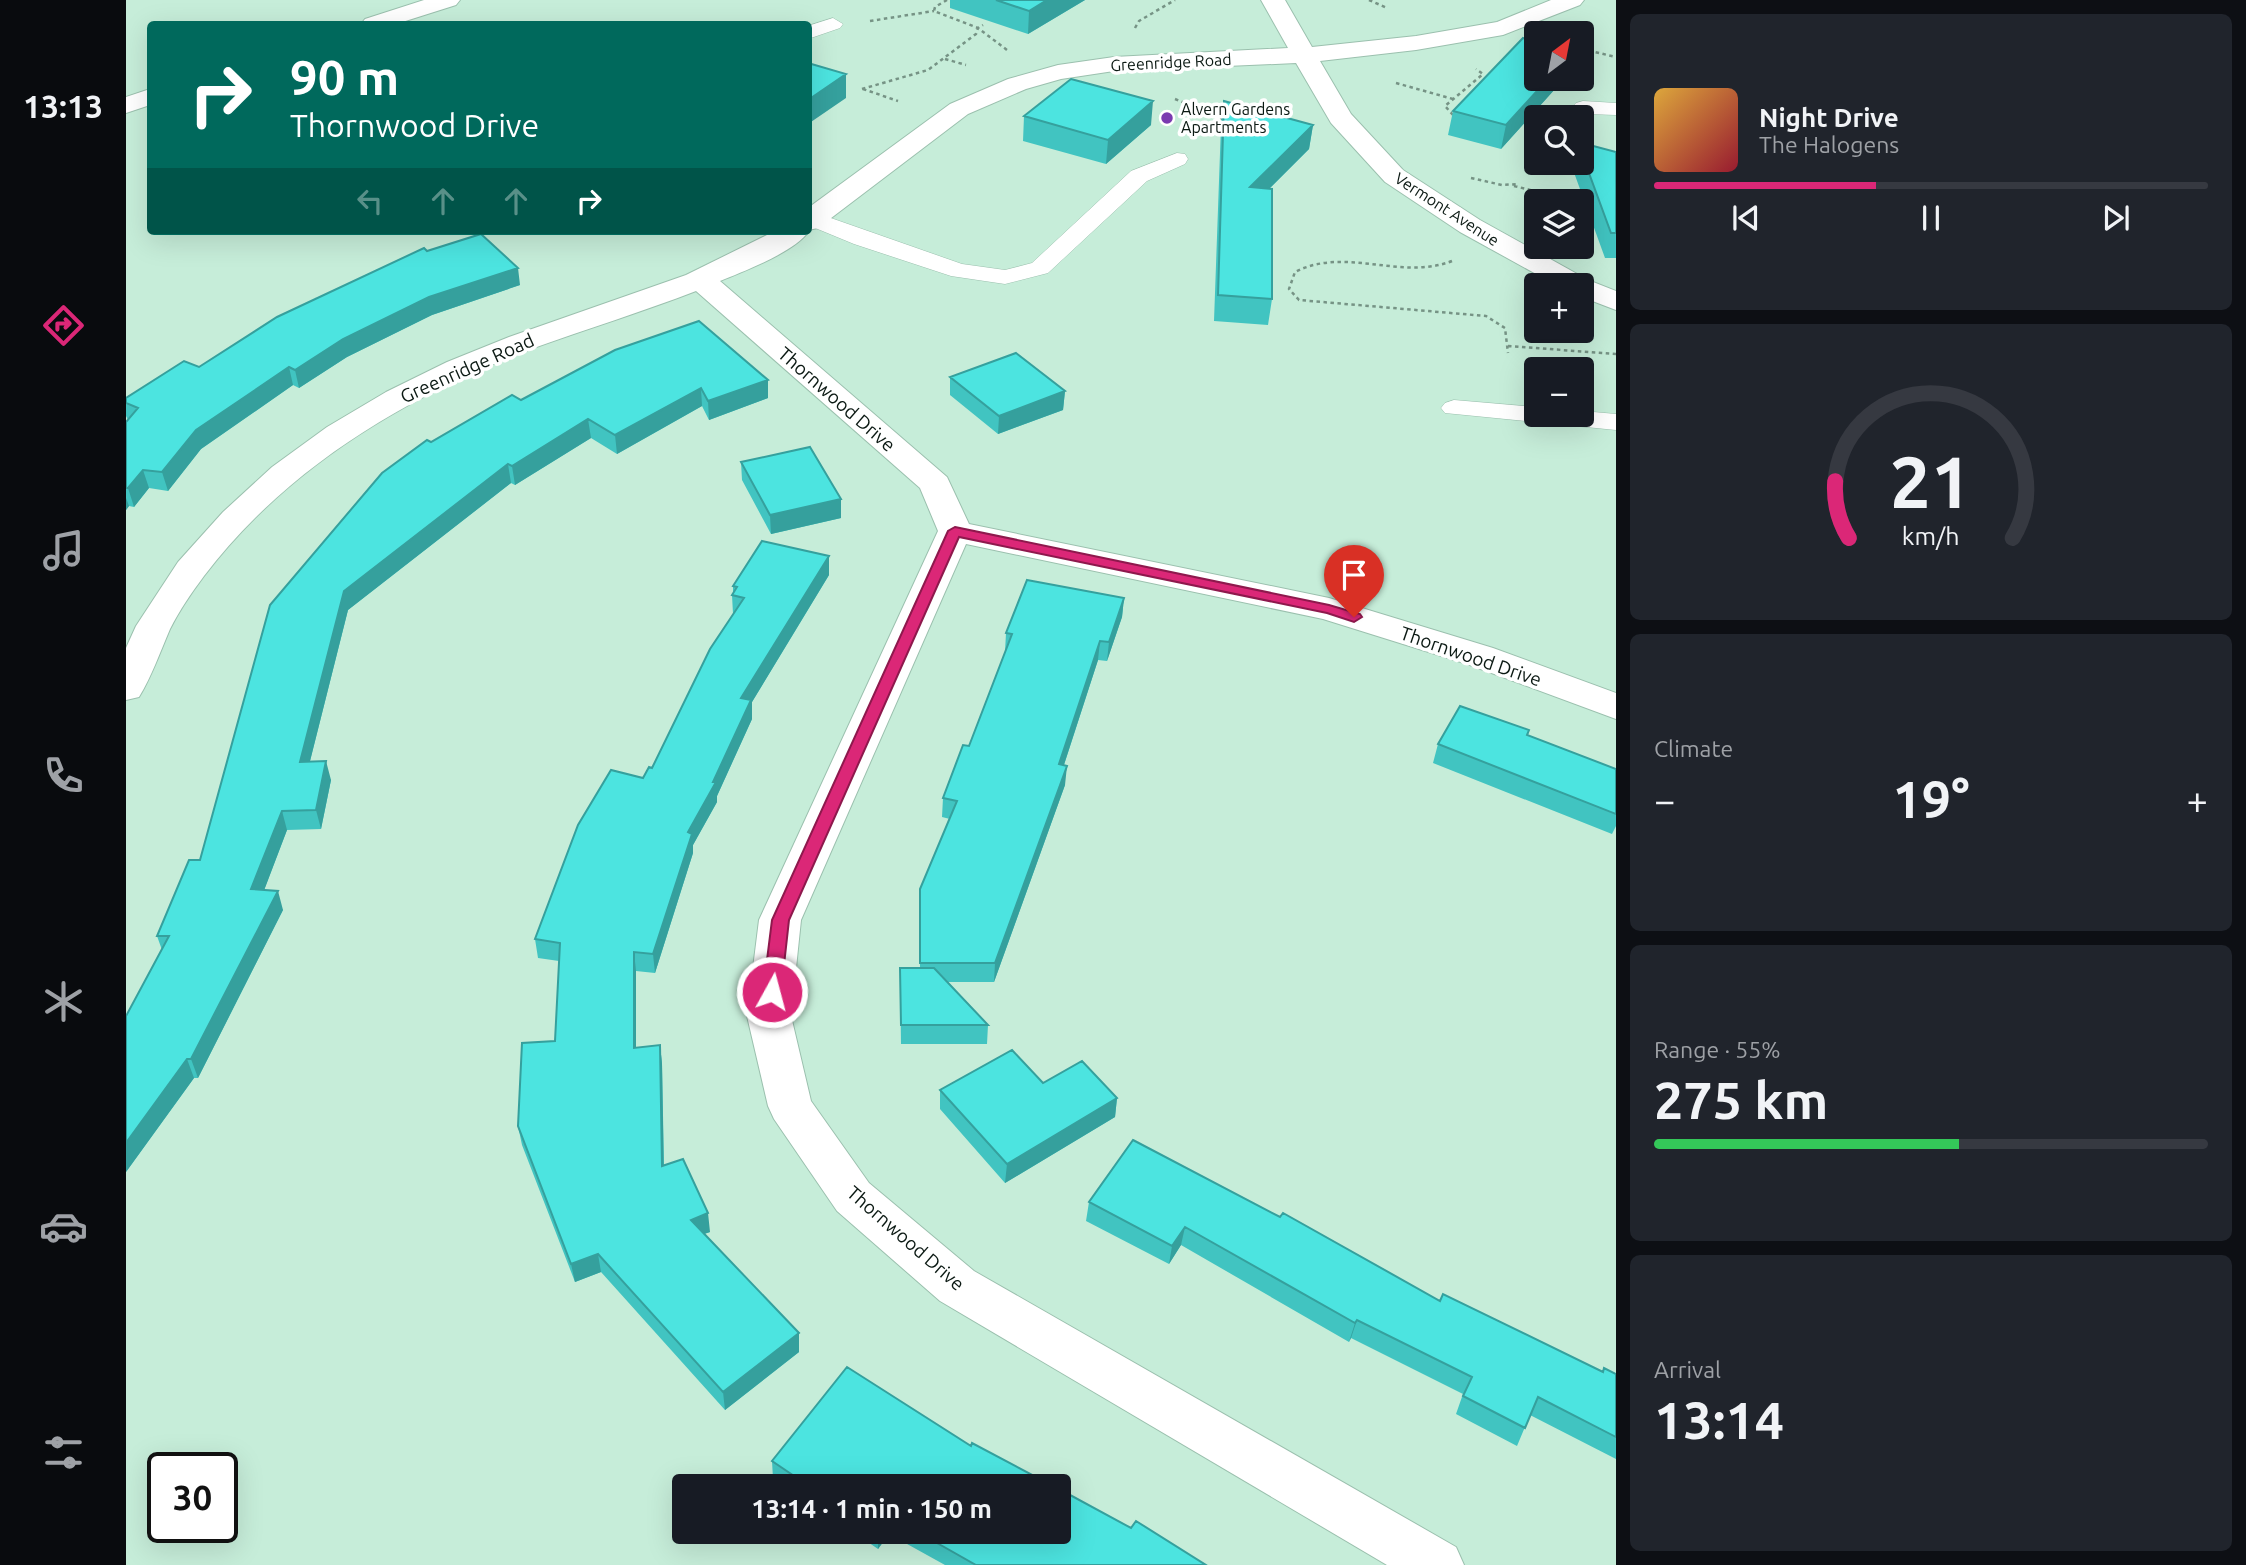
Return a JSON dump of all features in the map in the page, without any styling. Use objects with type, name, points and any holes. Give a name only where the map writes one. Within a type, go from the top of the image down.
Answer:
[{"type":"street","points":[[382,21],[448,0]]},
{"type":"street","name":"Vermont Avenue","points":[[1273,0],[1340,118],[1394,176],[1469,226],[1556,273]]},
{"type":"street","name":"Greenridge Road","points":[[812,218],[959,109],[1017,84],[1059,72],[1114,64],[1304,55],[1416,43],[1503,27],[1572,0]]},
{"type":"street","points":[[126,105],[147,98]]},
{"type":"street","name":"Greenridge Road","points":[[126,688],[141,647],[197,559],[266,487],[335,435],[416,386],[517,344],[701,280],[775,244],[788,235]]},
{"type":"street","name":"Thornwood Drive","points":[[701,280],[935,484],[955,531],[780,920],[769,1016],[790,1106],[853,1197],[957,1286],[1434,1564]]},
{"type":"street","name":"Vermont Avenue","points":[[1594,292],[1616,301]]},
{"type":"street","name":"Thornwood Drive","points":[[955,531],[1329,609],[1480,656],[1616,707]]},
{"type":"lane","points":[[812,32],[833,24]]},
{"type":"lane","points":[[1594,108],[1616,109]]},
{"type":"lane","points":[[812,224],[959,271],[1005,277],[1040,268],[1139,176],[1177,159]]},
{"type":"lane","points":[[1454,408],[1616,422]]},
{"type":"path","points":[[934,11],[935,7],[947,0]]},
{"type":"path","points":[[1133,33],[1139,21],[1175,0]]},
{"type":"path","points":[[833,24],[934,11],[978,28],[1010,52]]},
{"type":"path","points":[[898,101],[862,89],[928,70],[976,34],[978,28],[983,25]]},
{"type":"path","points":[[1594,52],[1616,57]]},
{"type":"path","points":[[1453,115],[1446,106],[1483,74],[1473,66]]},
{"type":"path","points":[[1395,83],[1453,99]]},
{"type":"path","points":[[1173,98],[1231,122]]},
{"type":"path","points":[[1514,186],[1576,201],[1590,183]]},
{"type":"path","points":[[1460,258],[1424,269],[1316,262],[1294,271],[1289,280],[1289,290],[1292,297],[1299,300],[1486,316],[1505,328],[1508,353]]},
{"type":"path","points":[[1507,345],[1616,354]]},
{"type":"building","points":[[996,0],[1047,0],[1029,11]]},
{"type":"building","points":[[1524,38],[1524,91],[1537,91],[1506,125],[1453,111]]},
{"type":"building","points":[[812,64],[846,74],[812,97]]},
{"type":"building","points":[[1071,79],[1153,101],[1108,140],[1024,116]]},
{"type":"building","points":[[1224,101],[1313,125],[1250,187],[1272,189],[1272,299],[1218,295]]},
{"type":"building","points":[[1594,146],[1616,152],[1616,233],[1611,233],[1590,175],[1594,175]]},
{"type":"building","points":[[482,235],[518,268],[429,297],[343,339],[295,370],[289,367],[196,430],[162,472],[143,470],[126,488],[126,422],[138,408],[126,403],[126,398],[184,361],[199,367],[277,317],[424,248],[427,251]]},
{"type":"building","points":[[699,321],[768,380],[708,401],[701,388],[615,435],[588,419],[512,466],[508,464],[344,591],[300,762],[326,761],[316,810],[282,811],[251,889],[278,891],[191,1059],[187,1059],[126,1143],[126,1016],[169,936],[157,936],[189,860],[200,860],[270,605],[382,473],[427,440],[431,442],[512,395],[521,400],[615,350]]},
{"type":"building","points":[[1016,353],[1065,391],[999,416],[950,377]]},
{"type":"building","points":[[810,447],[841,499],[770,515],[741,462]]},
{"type":"building","points":[[762,541],[829,556],[741,698],[751,700],[713,782],[716,782],[688,832],[692,834],[653,954],[634,952],[634,1048],[660,1045],[662,1166],[683,1159],[708,1213],[691,1220],[799,1333],[723,1392],[598,1254],[571,1264],[518,1126],[522,1043],[555,1041],[560,943],[535,939],[578,825],[611,770],[643,778],[649,767],[652,768],[710,649],[744,598],[732,595],[737,587],[733,586]]},
{"type":"building","points":[[1027,580],[1124,598],[1109,642],[1100,641],[1059,764],[1067,766],[995,963],[920,963],[920,889],[957,801],[943,798],[963,745],[969,746],[1012,634],[1006,633]]},
{"type":"building","points":[[1460,706],[1529,730],[1527,735],[1616,769],[1616,814],[1438,744]]},
{"type":"building","points":[[900,968],[934,968],[988,1025],[901,1025]]},
{"type":"building","points":[[1012,1050],[1043,1083],[1082,1061],[1117,1098],[1007,1164],[940,1090]]},
{"type":"building","points":[[1133,1140],[1280,1217],[1283,1213],[1440,1301],[1443,1294],[1603,1372],[1604,1368],[1616,1374],[1616,1437],[1538,1397],[1525,1428],[1463,1396],[1472,1377],[1357,1320],[1355,1323],[1185,1227],[1172,1246],[1089,1202]]},
{"type":"building","points":[[847,1367],[971,1446],[972,1443],[1030,1474],[791,1474],[772,1461]]},
{"type":"building","points":[[1071,1496],[1131,1528],[1136,1521],[1206,1565],[976,1565],[939,1544],[1071,1544]]},
{"type":"place","name":"Alvern Gardens Apartments","points":[[1167,118]]},
{"type":"route","points":[[772,992],[780,920],[955,531],[1329,609],[1354,617]]}]
